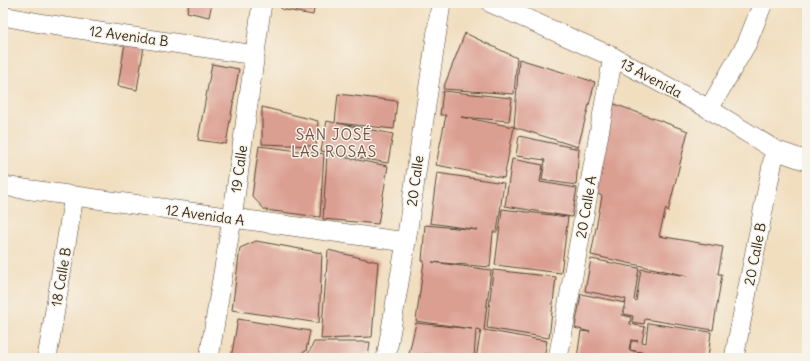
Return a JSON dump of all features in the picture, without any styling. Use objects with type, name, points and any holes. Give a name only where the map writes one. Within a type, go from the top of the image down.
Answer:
[{"type":"street","name":"19 Calle","points":[[209,358],[232,219],[262,3]]},
{"type":"street","name":"20 Calle","points":[[386,358],[406,242],[441,3]]},
{"type":"street","name":"13 Avenida","points":[[491,3],[613,57],[709,108],[775,150],[807,161]]},
{"type":"street","points":[[709,108],[747,43],[763,3]]},
{"type":"street","name":"12 Avenida B","points":[[3,16],[45,24],[255,55]]},
{"type":"street","name":"20 Calle A","points":[[558,358],[613,57]]},
{"type":"street","name":"20 Calle B","points":[[734,358],[775,150]]},
{"type":"street","name":"12 Avenida A","points":[[3,186],[406,242]]},
{"type":"street","name":"18 Calle B","points":[[47,358],[74,196]]},
{"type":"building","points":[[189,3],[212,3],[209,17],[187,12]]},
{"type":"building","points":[[282,3],[315,3],[313,15],[281,9]]},
{"type":"building","points":[[465,33],[517,58],[514,94],[443,89]]},
{"type":"building","points":[[125,43],[144,46],[137,90],[118,86]]},
{"type":"building","points":[[519,59],[595,82],[578,147],[514,127]]},
{"type":"building","points":[[212,64],[239,69],[226,144],[198,140]]},
{"type":"building","points":[[443,91],[512,98],[509,121],[461,117],[514,127],[504,178],[436,165],[446,115],[440,115]]},
{"type":"building","points":[[338,94],[397,101],[394,129],[337,123],[393,134],[388,163],[321,151],[327,121],[335,123]]},
{"type":"building","points":[[609,102],[688,131],[668,212],[666,208],[659,236],[723,247],[718,274],[722,274],[713,330],[645,319],[644,324],[632,322],[633,316],[624,314],[626,299],[585,291],[591,259],[639,268],[634,300],[636,301],[641,269],[688,276],[591,255],[602,196],[592,191]]},
{"type":"building","points":[[262,107],[318,121],[316,146],[262,144]]},
{"type":"building","points":[[519,136],[579,149],[576,185],[542,180],[545,160],[516,156]]},
{"type":"building","points":[[259,146],[324,154],[320,217],[265,210],[252,196]]},
{"type":"building","points":[[327,154],[388,166],[378,224],[323,219]]},
{"type":"building","points":[[512,159],[543,165],[540,182],[577,188],[572,217],[505,206]]},
{"type":"building","points":[[437,173],[504,183],[497,232],[493,232],[490,267],[432,262],[491,270],[484,330],[547,341],[544,358],[476,358],[481,330],[476,329],[474,358],[425,354],[445,358],[408,358],[416,323],[472,329],[416,321],[424,261],[422,261],[425,225],[478,230],[430,223]]},
{"type":"building","points":[[502,209],[568,217],[561,273],[495,265]]},
{"type":"building","points":[[256,241],[322,253],[319,323],[232,310],[240,248]]},
{"type":"building","points":[[328,250],[378,262],[372,337],[321,339]]},
{"type":"building","points":[[493,270],[556,277],[549,338],[487,328]]},
{"type":"building","points":[[581,294],[625,303],[622,315],[631,317],[630,324],[645,327],[642,342],[646,343],[648,323],[711,332],[708,358],[690,358],[654,353],[678,358],[643,358],[644,353],[647,353],[630,350],[631,341],[638,341],[631,340],[629,350],[643,353],[642,358],[577,358],[581,331],[590,332],[575,328]]},
{"type":"building","points":[[238,319],[310,331],[306,351],[292,358],[231,358]]},
{"type":"building","points":[[314,342],[370,342],[368,358],[299,358],[308,354]]},
{"type":"district","name":"SAN JOSÉ LAS ROSAS","points":[[334,142]]}]
